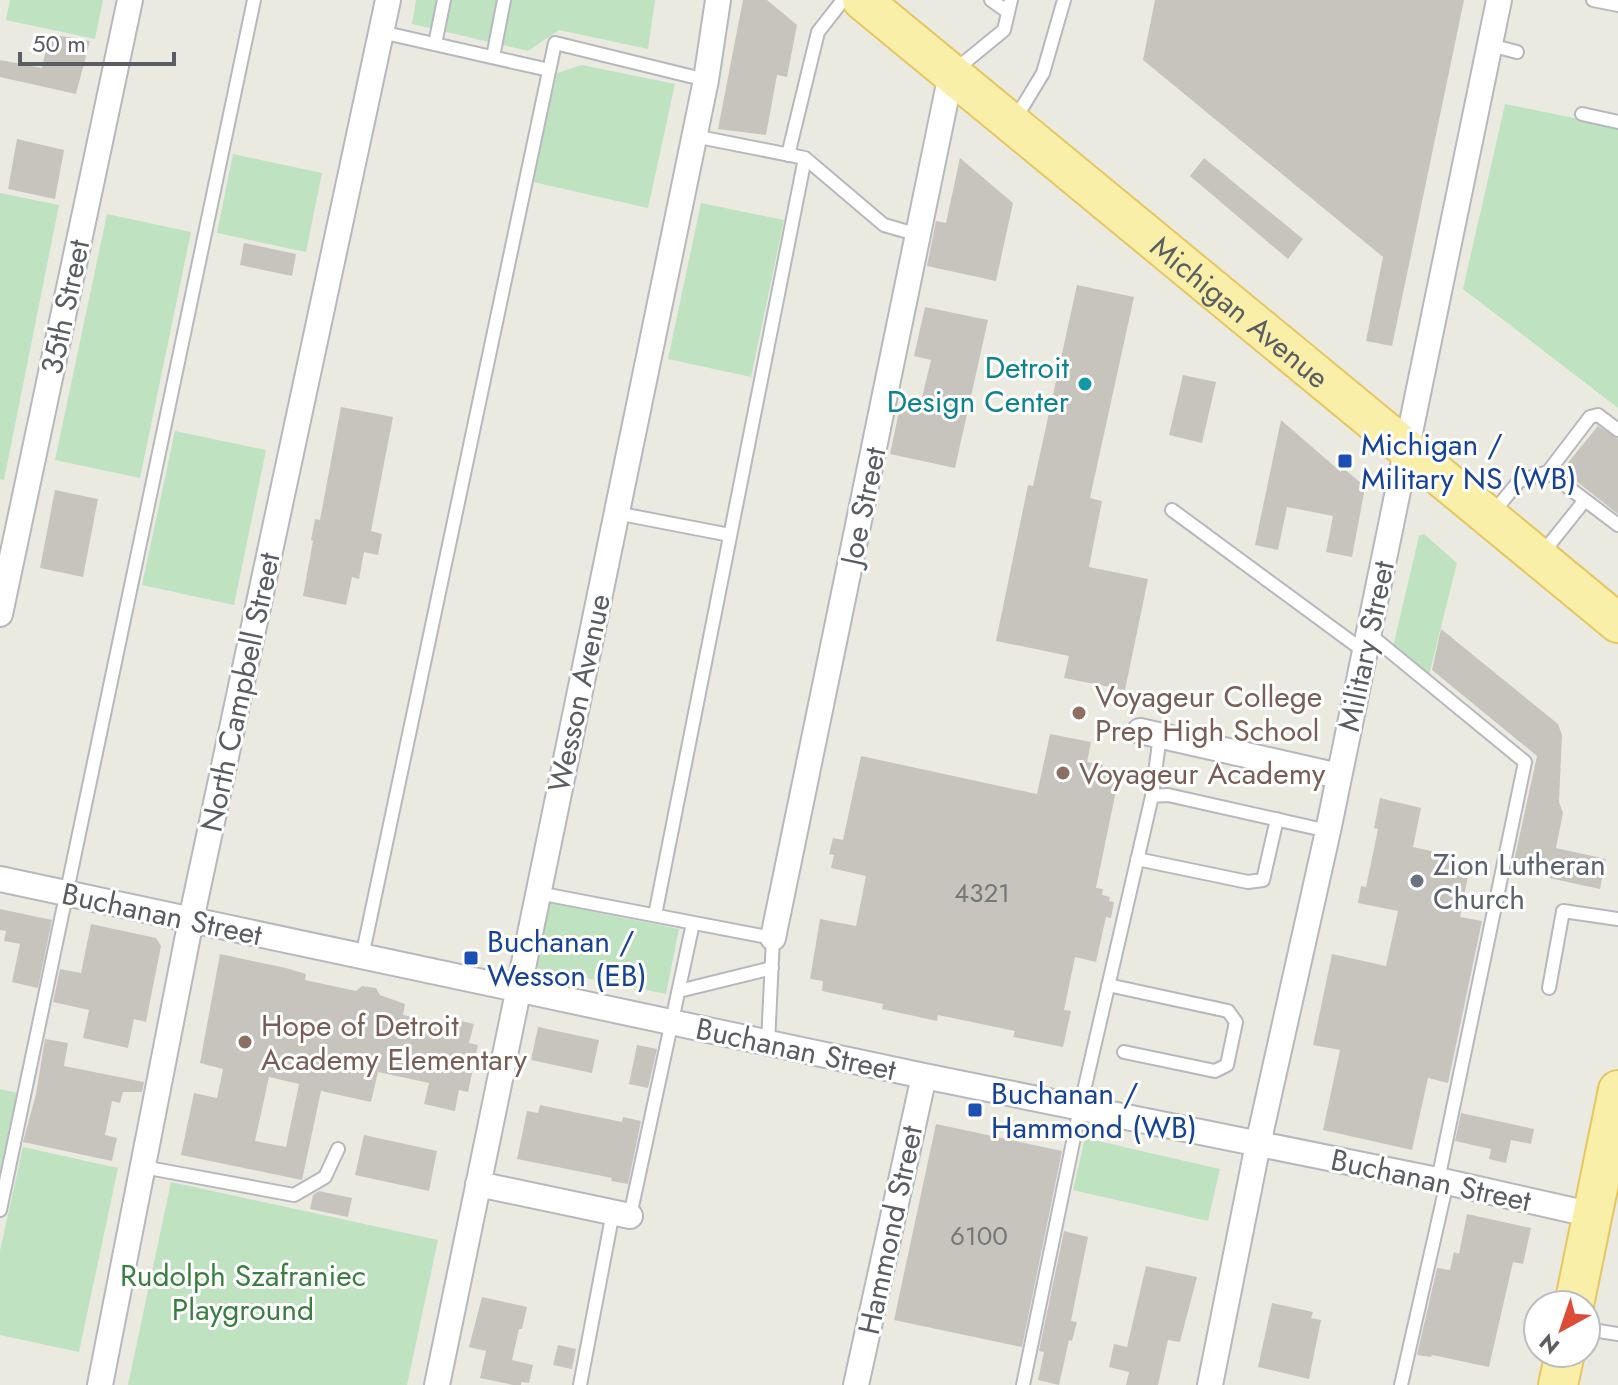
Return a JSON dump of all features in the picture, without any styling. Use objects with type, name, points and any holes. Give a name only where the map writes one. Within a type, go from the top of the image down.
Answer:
[{"type":"main road","name":"Michigan Avenue","points":[[862,0],[1618,623]]},
{"type":"main road","points":[[1577,1289],[1593,1215],[1610,1173],[1617,1098]]},
{"type":"street","name":"35th Street","points":[[0,614],[130,0]]},
{"type":"street","name":"North Campbell Street","points":[[100,1385],[191,920],[388,0]]},
{"type":"street","name":"Wesson Avenue","points":[[437,1385],[706,80],[718,0]]},
{"type":"street","name":"Military Street","points":[[1210,1385],[1499,0]]},
{"type":"street","name":"Joe Street","points":[[773,938],[951,74]]},
{"type":"street","points":[[1150,733],[1339,776]]},
{"type":"street","name":"Buchanan Street","points":[[0,879],[517,991],[1442,1181],[1593,1215]]},
{"type":"street","name":"Hammond Street","points":[[856,1385],[924,1076]]},
{"type":"street","points":[[478,1184],[621,1214]]},
{"type":"lane","points":[[0,1210],[254,0]]},
{"type":"lane","points":[[435,44],[444,0]]},
{"type":"lane","points":[[493,57],[504,0]]},
{"type":"lane","points":[[788,155],[818,32],[843,0]]},
{"type":"lane","points":[[951,74],[1004,30],[1009,6],[991,0]]},
{"type":"lane","points":[[1012,123],[1043,73],[1064,0]]},
{"type":"lane","points":[[1593,0],[1618,5]]},
{"type":"lane","points":[[381,32],[549,70]]},
{"type":"lane","points":[[362,957],[555,43],[706,80]]},
{"type":"lane","points":[[1490,45],[1517,52]]},
{"type":"lane","points":[[1582,114],[1618,122]]},
{"type":"lane","points":[[694,136],[805,158],[884,225],[919,235]]},
{"type":"lane","points":[[655,915],[805,158]]},
{"type":"lane","points":[[1490,517],[1519,481],[1548,472],[1590,417],[1598,415],[1618,430]]},
{"type":"lane","points":[[1548,472],[1618,525]]},
{"type":"lane","points":[[1539,557],[1585,500]]},
{"type":"lane","points":[[1172,510],[1367,643],[1525,762],[1401,1385]]},
{"type":"lane","points":[[616,513],[730,535]]},
{"type":"lane","points":[[1023,1385],[1080,1108],[1152,796],[1150,733]]},
{"type":"lane","points":[[1152,796],[1168,795],[1328,831]]},
{"type":"lane","points":[[1137,859],[1248,882],[1263,880],[1277,819]]},
{"type":"lane","points":[[538,893],[773,938],[768,1043]]},
{"type":"lane","points":[[1549,988],[1563,911],[1618,919]]},
{"type":"lane","points":[[580,1385],[672,1023],[693,923]]},
{"type":"lane","points":[[679,991],[772,968]]},
{"type":"lane","points":[[1108,985],[1228,1011],[1236,1022],[1227,1065],[1215,1071],[1124,1052]]},
{"type":"lane","points":[[143,1167],[294,1195],[325,1177],[338,1149]]},
{"type":"green space","points":[[10,0],[103,0],[95,39],[6,20]]},
{"type":"green space","points":[[416,0],[655,0],[648,49],[559,30],[528,51],[412,24]]},
{"type":"green space","points":[[582,65],[675,84],[648,208],[533,182],[557,73]]},
{"type":"green space","points":[[1505,104],[1618,127],[1618,408],[1463,289]]},
{"type":"green space","points":[[233,154],[322,173],[306,252],[217,233]]},
{"type":"green space","points":[[0,193],[59,205],[4,480],[0,479]]},
{"type":"green space","points":[[701,203],[784,220],[751,377],[668,359]]},
{"type":"green space","points":[[107,214],[191,232],[140,478],[55,460]]},
{"type":"green space","points":[[175,431],[266,450],[234,605],[142,585]]},
{"type":"green space","points":[[1424,534],[1457,563],[1429,675],[1393,647],[1419,536]]},
{"type":"green space","points":[[545,902],[679,929],[666,994],[532,967]]},
{"type":"green space","points":[[0,1089],[17,1093],[0,1171]]},
{"type":"green space","points":[[1085,1138],[1220,1169],[1208,1221],[1073,1190]]},
{"type":"green space","points":[[23,1147],[118,1168],[79,1352],[0,1335],[0,1251]]},
{"type":"green space","name":"Rudolph Szafraniec Playground","points":[[171,1182],[438,1240],[407,1385],[128,1385]]},
{"type":"building","points":[[743,0],[767,0],[797,25],[787,77],[777,75],[766,135],[718,129]]},
{"type":"building","points":[[1155,0],[1464,0],[1392,346],[1366,341],[1383,257],[1143,60]]},
{"type":"building","points":[[49,34],[90,41],[76,94],[0,77],[0,60],[42,68]]},
{"type":"building","points":[[17,139],[64,150],[55,199],[8,189]]},
{"type":"building","points":[[960,158],[1013,203],[996,281],[927,266],[936,221],[946,223]]},
{"type":"building","points":[[1204,158],[1303,239],[1288,259],[1190,176]]},
{"type":"building","points":[[244,243],[296,254],[292,276],[240,265]]},
{"type":"building","points":[[1077,285],[1134,297],[1090,498],[1102,501],[1089,567],[1148,579],[1125,690],[1064,678],[1069,656],[996,641],[1028,485],[1033,486]]},
{"type":"building","points":[[925,307],[988,320],[955,468],[890,454],[901,402],[920,406],[931,360],[914,356]]},
{"type":"building","points":[[1183,375],[1216,382],[1202,443],[1169,435]]},
{"type":"building","points":[[341,407],[393,417],[371,531],[382,534],[378,555],[364,552],[359,579],[352,577],[346,605],[303,596],[315,519],[320,520]]},
{"type":"building","points":[[1281,420],[1341,472],[1342,467],[1361,483],[1364,493],[1352,557],[1326,552],[1333,516],[1287,507],[1278,550],[1255,545]]},
{"type":"building","points":[[1598,426],[1618,439],[1618,514],[1562,470]]},
{"type":"building","points":[[55,490],[98,499],[83,577],[40,568]]},
{"type":"building","points":[[1441,629],[1558,724],[1562,735],[1559,802],[1563,813],[1556,848],[1606,859],[1600,889],[1512,870],[1537,756],[1432,670]]},
{"type":"building","points":[[1050,734],[1091,742],[1087,762],[1103,765],[1102,773],[1119,776],[1096,888],[1103,889],[1102,895],[1114,902],[1111,918],[1106,917],[1096,962],[1075,957],[1064,1010],[1071,1011],[1063,1047],[1013,1037],[1015,1031],[938,1015],[937,1021],[882,1009],[883,1004],[822,991],[823,981],[810,979],[820,919],[856,926],[866,876],[831,868],[834,855],[829,854],[833,838],[843,840],[861,756],[1037,794]]},
{"type":"building","points":[[1380,798],[1421,808],[1413,847],[1454,856],[1453,862],[1465,865],[1463,875],[1468,876],[1460,917],[1482,921],[1448,1083],[1428,1078],[1412,1150],[1323,1130],[1340,1050],[1313,1045],[1332,954],[1386,966],[1398,911],[1358,903],[1361,886],[1366,887],[1378,829],[1374,828]]},
{"type":"building","points":[[0,909],[52,920],[38,988],[12,982],[20,944],[4,941],[6,931],[0,930]]},
{"type":"building","points":[[91,924],[156,938],[161,946],[146,1022],[134,1019],[128,1048],[83,1038],[89,1010],[53,1002],[60,969],[81,973]]},
{"type":"building","points":[[220,954],[306,974],[305,980],[356,991],[362,986],[376,988],[380,995],[405,1004],[403,1015],[442,1024],[444,1017],[474,1024],[469,1043],[478,1045],[468,1092],[459,1090],[455,1111],[424,1104],[429,1083],[378,1072],[371,1102],[321,1091],[302,1180],[181,1155],[194,1093],[217,1098],[223,1069],[200,1063]],"holes":[[[269,1077],[299,1084],[286,1147],[255,1141]]]},
{"type":"building","points":[[538,1027],[599,1040],[592,1073],[531,1060]]},
{"type":"building","points":[[45,1039],[68,1043],[64,1066],[144,1082],[142,1092],[123,1092],[120,1103],[112,1101],[105,1135],[117,1138],[112,1161],[23,1142],[36,1094]]},
{"type":"building","points":[[637,1045],[657,1049],[648,1088],[629,1084]]},
{"type":"building","points":[[540,1105],[622,1122],[623,1117],[641,1121],[628,1184],[517,1159],[527,1111],[538,1113]]},
{"type":"building","points":[[1461,1113],[1534,1129],[1531,1144],[1511,1140],[1506,1163],[1489,1159],[1491,1149],[1455,1141]]},
{"type":"building","points":[[936,1124],[1062,1151],[1022,1347],[894,1320]]},
{"type":"building","points":[[364,1135],[437,1151],[429,1191],[355,1175]]},
{"type":"building","points":[[319,1191],[352,1198],[348,1217],[310,1209],[313,1195]]},
{"type":"building","points":[[1467,1214],[1531,1228],[1523,1264],[1513,1262],[1489,1367],[1432,1355],[1417,1355],[1437,1268],[1450,1270],[1454,1252],[1459,1254]]},
{"type":"building","points":[[1064,1231],[1088,1237],[1071,1321],[1077,1322],[1072,1341],[1069,1340],[1059,1385],[1038,1380],[1044,1352],[1039,1351]]},
{"type":"building","points":[[1146,1266],[1197,1277],[1180,1342],[1168,1340],[1158,1385],[1126,1385],[1129,1372],[1109,1367],[1114,1344],[1127,1347]]},
{"type":"building","points":[[482,1297],[527,1307],[512,1360],[533,1365],[529,1383],[513,1385],[480,1378],[486,1351],[469,1347]]},
{"type":"building","points":[[1272,1303],[1313,1312],[1311,1318],[1321,1320],[1309,1379],[1258,1367]]},
{"type":"building","points":[[558,1345],[576,1349],[572,1369],[553,1365]]},
{"type":"place","name":"Detroit Design Center","points":[[1085,384]]},
{"type":"place","name":"Michigan / Military NS (WB)","points":[[1345,461]]},
{"type":"place","name":"Voyageur College Prep High School","points":[[1079,713]]},
{"type":"place","name":"Voyageur Academy","points":[[1063,773]]},
{"type":"place","name":"Zion Lutheran Church","points":[[1417,881]]},
{"type":"place","name":"Buchanan / Wesson (EB)","points":[[471,958]]},
{"type":"place","name":"Hope of Detroit Academy Elementary","points":[[245,1042]]},
{"type":"place","name":"Buchanan / Hammond (WB)","points":[[975,1110]]}]
